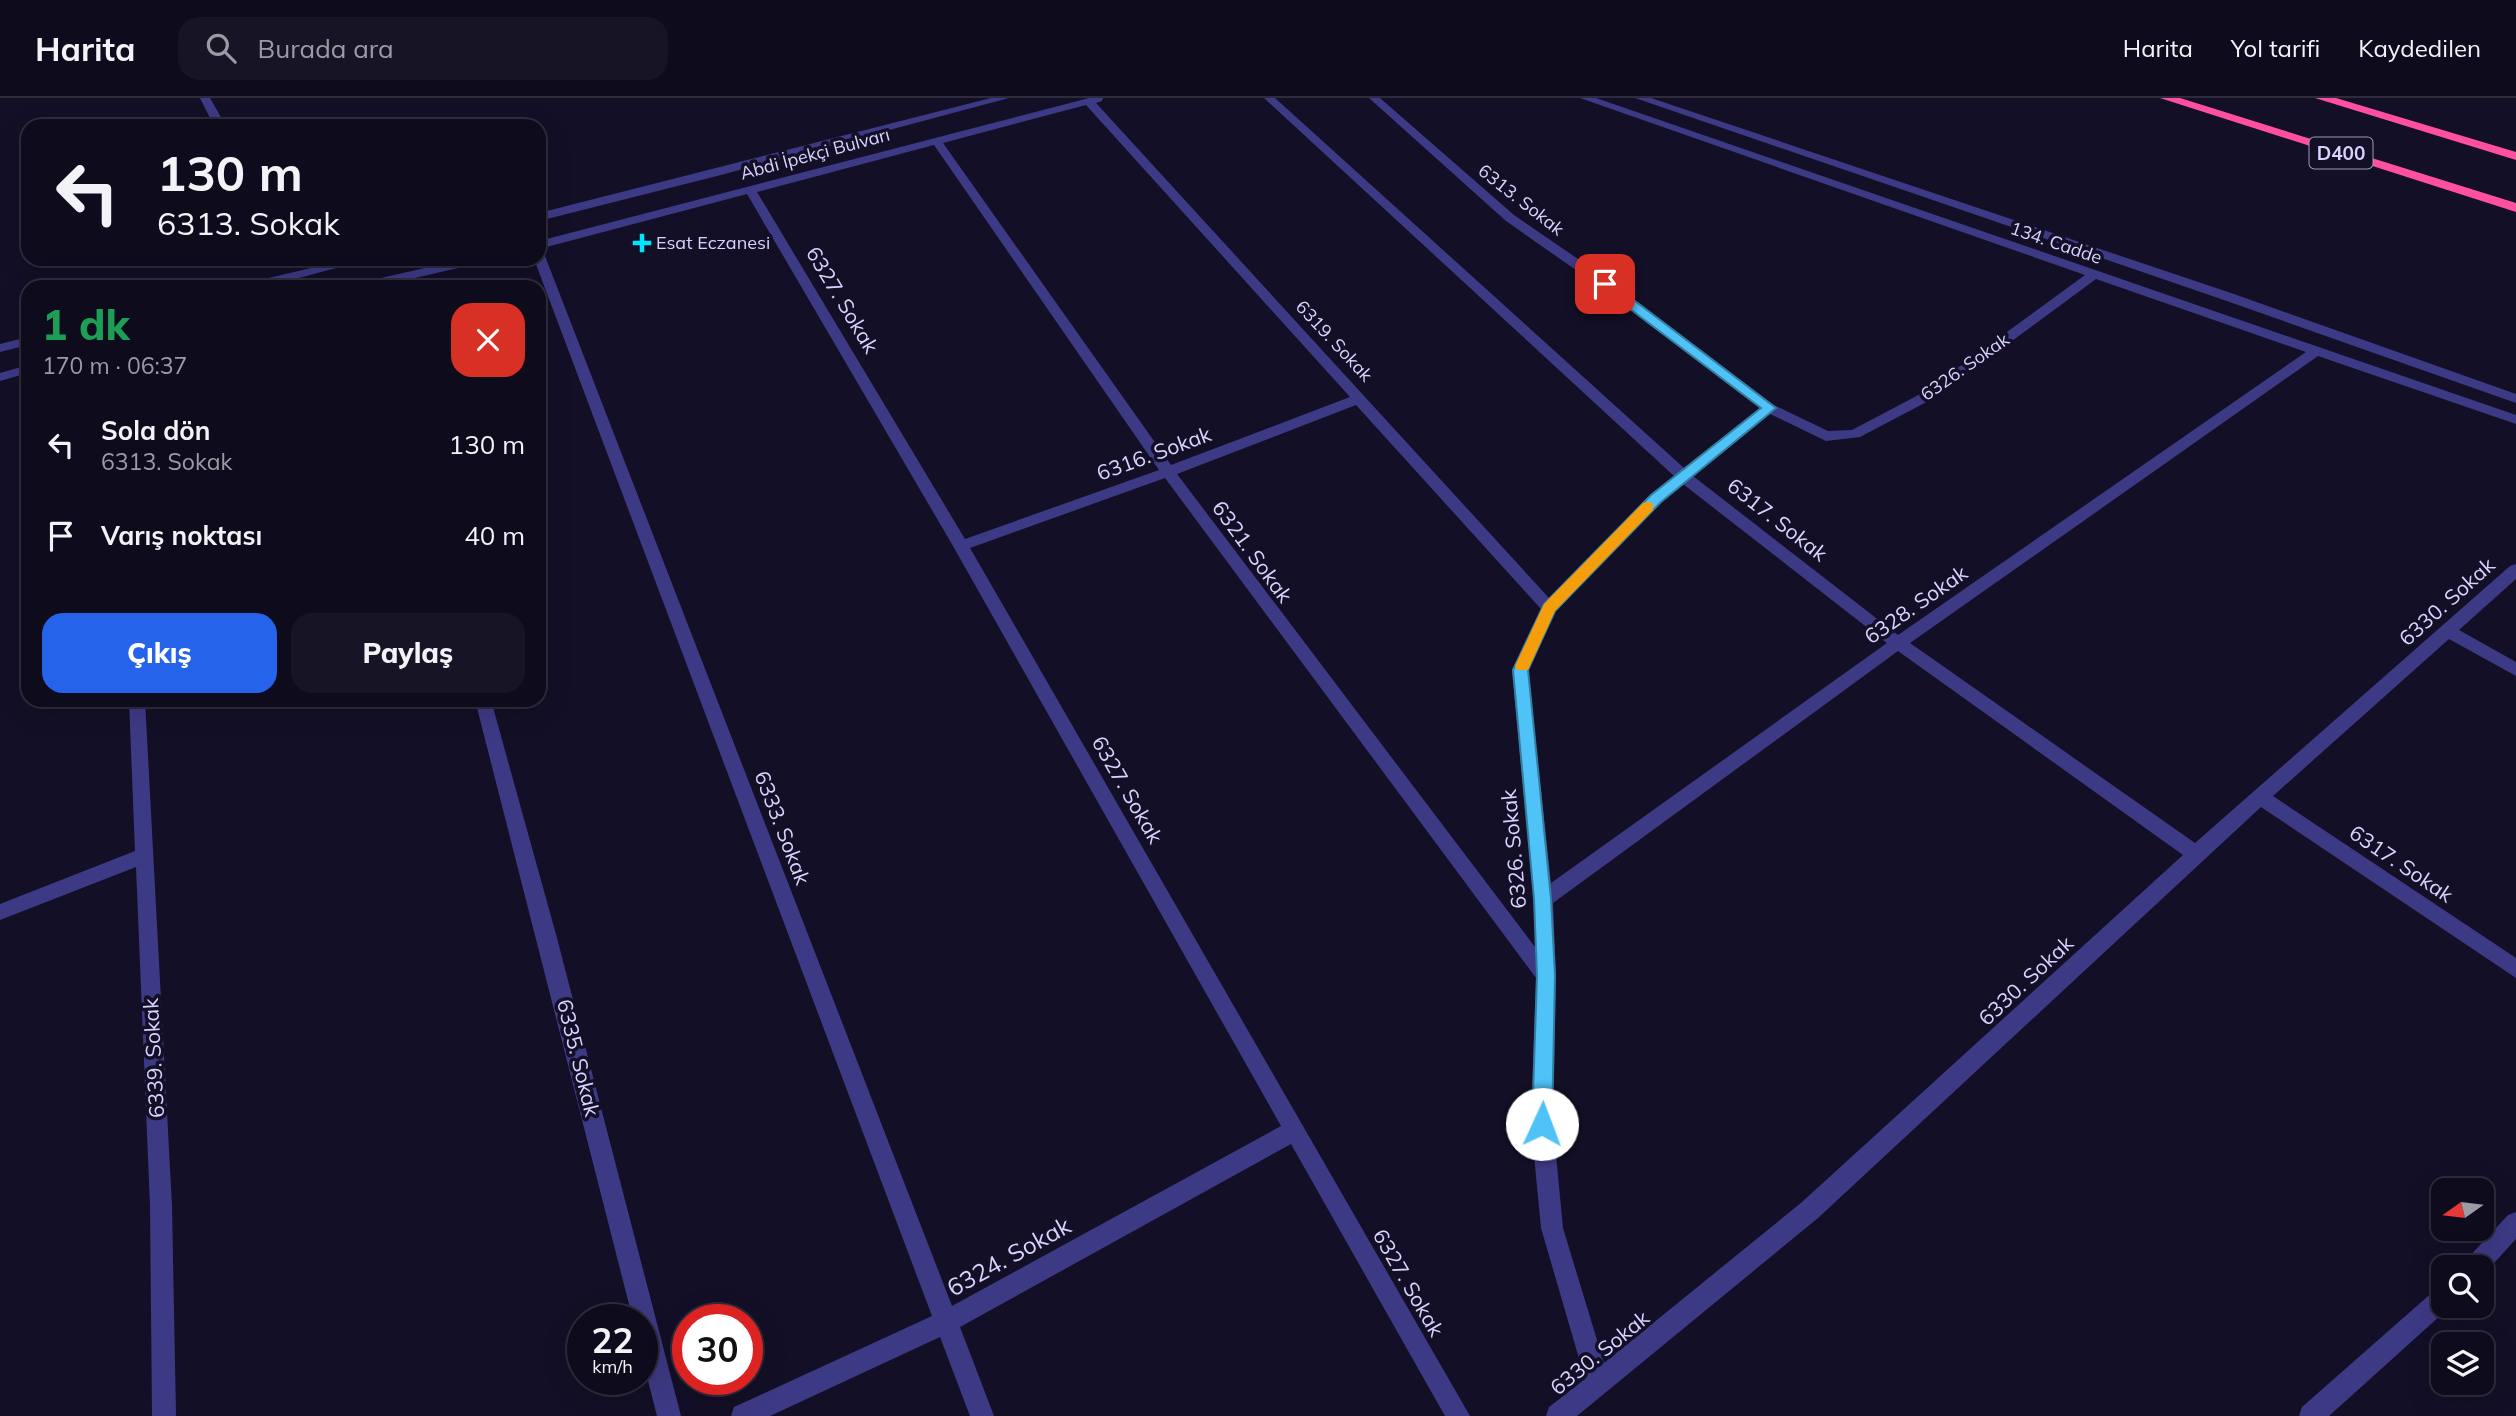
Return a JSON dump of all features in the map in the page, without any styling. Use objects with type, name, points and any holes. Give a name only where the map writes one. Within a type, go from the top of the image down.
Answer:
[{"type":"highway","name":"D400","points":[[2167,98],[2516,208]]},
{"type":"highway","name":"D400","points":[[2322,98],[2516,156]]},
{"type":"street","points":[[205,98],[216,119]]},
{"type":"street","name":"Abdi İpekçi Bulvarı","points":[[546,215],[1004,98]]},
{"type":"street","name":"6317. Sokak","points":[[1269,98],[1684,477],[1898,643],[2196,854]]},
{"type":"street","name":"6313. Sokak","points":[[1374,98],[1510,218],[1605,284],[1769,408],[1826,436]]},
{"type":"street","name":"134. Cadde","points":[[1585,98],[2516,420]]},
{"type":"street","name":"134. Cadde","points":[[1640,98],[2226,296],[2516,399]]},
{"type":"street","name":"Abdi İpekçi Bulvarı","points":[[546,243],[1095,100]]},
{"type":"street","name":"6319. Sokak","points":[[1095,100],[1549,608]]},
{"type":"street","name":"6321. Sokak","points":[[937,142],[1023,270],[1300,654],[1546,976]]},
{"type":"street","name":"6327. Sokak","points":[[751,191],[961,546],[1458,1416]]},
{"type":"street","points":[[269,280],[310,266]]},
{"type":"street","points":[[404,280],[455,266]]},
{"type":"street","name":"6333. Sokak","points":[[543,266],[982,1416]]},
{"type":"street","name":"6326. Sokak","points":[[1826,436],[1855,434],[1931,394],[2093,275]]},
{"type":"street","points":[[0,348],[21,343]]},
{"type":"street","name":"6328. Sokak","points":[[1543,899],[1898,643],[2317,351]]},
{"type":"street","points":[[0,377],[21,371]]},
{"type":"street","name":"6316. Sokak","points":[[961,546],[1168,472],[1361,398]]},
{"type":"street","name":"6326. Sokak","points":[[1598,1384],[1552,1228],[1542,1124],[1546,976],[1543,899],[1520,670],[1549,608],[1656,498],[1769,408]]},
{"type":"street","name":"6330. Sokak","points":[[1558,1416],[1810,1210],[2196,854],[2516,570]]},
{"type":"street","points":[[2449,632],[2516,670]]},
{"type":"street","name":"6339. Sokak","points":[[137,707],[161,1206],[164,1416]]},
{"type":"street","name":"6335. Sokak","points":[[485,707],[669,1416]]},
{"type":"street","name":"6317. Sokak","points":[[2261,797],[2516,969]]},
{"type":"street","points":[[0,912],[143,856]]},
{"type":"street","name":"6324. Sokak","points":[[743,1416],[946,1321],[1295,1130]]},
{"type":"street","points":[[2486,1255],[2516,1223]]},
{"type":"street","points":[[2311,1416],[2431,1309]]},
{"type":"slow traffic","points":[[1522,666],[1549,608],[1648,507]]},
{"type":"place","name":"Esat Eczanesi","points":[[642,243]]},
{"type":"route","points":[[1542,1124],[1546,976],[1543,899],[1520,670],[1549,608],[1656,498],[1769,408],[1605,284]]}]
